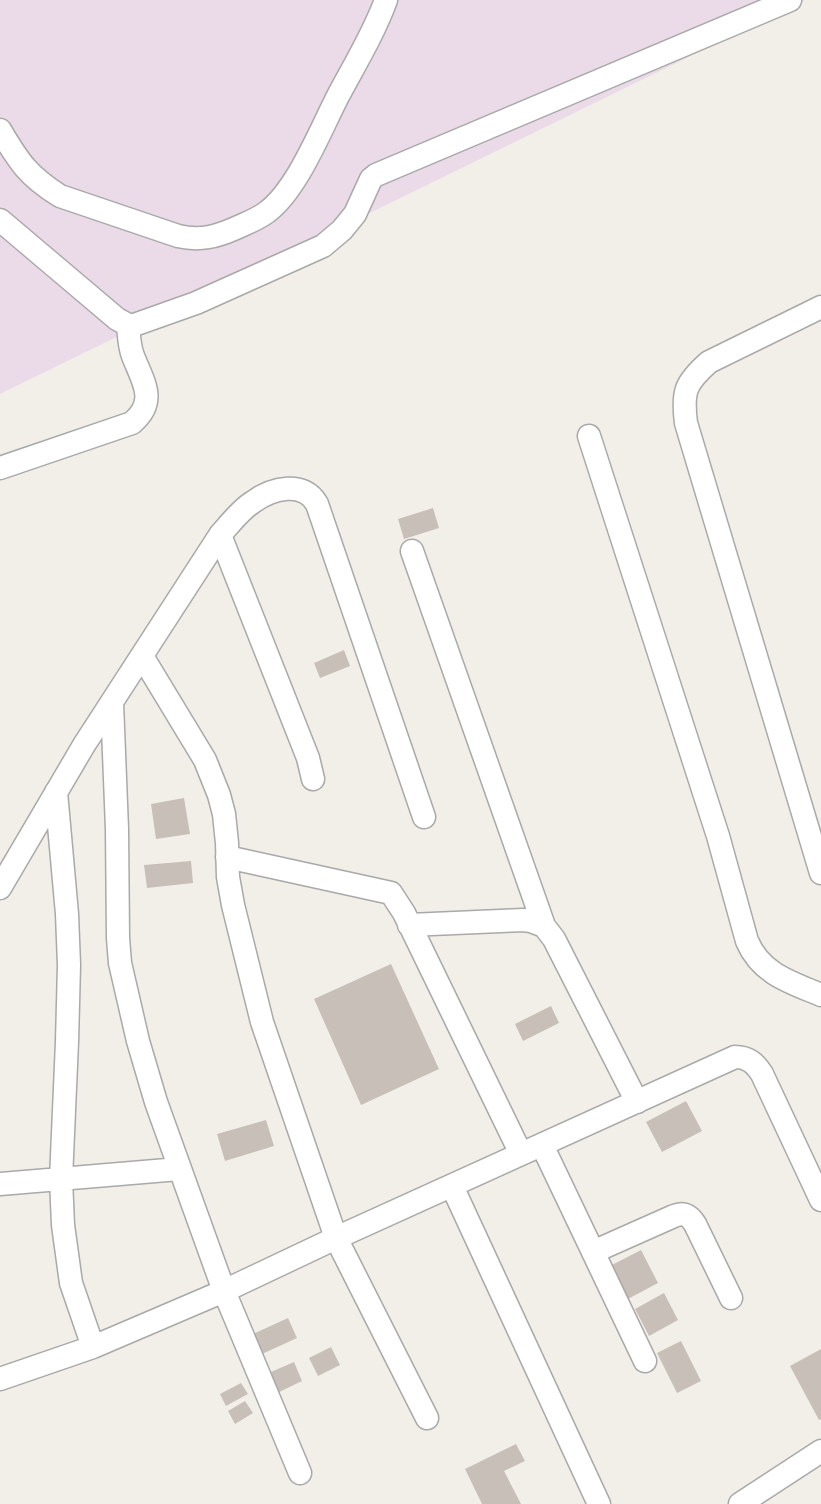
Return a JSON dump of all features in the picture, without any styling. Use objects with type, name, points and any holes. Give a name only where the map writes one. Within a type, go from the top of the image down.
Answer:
[{"type":"street","points":[[0,130],[29,174],[60,196],[178,236],[191,239],[206,239],[221,235],[267,212],[285,195],[319,136],[332,107],[380,16],[386,0]]},
{"type":"street","points":[[0,220],[117,320],[128,325],[134,324],[196,303],[323,246],[342,230],[355,214],[371,179],[376,175],[790,0]]},
{"type":"street","points":[[821,307],[709,362],[696,374],[688,385],[683,400],[686,423],[821,873]]},
{"type":"street","points":[[0,468],[132,423],[140,416],[145,410],[147,399],[143,380],[132,354],[128,325]]},
{"type":"street","points":[[589,436],[718,836],[752,954],[762,965],[782,978],[821,996]]},
{"type":"street","points":[[0,888],[56,792],[112,702],[220,535],[252,502],[268,493],[289,488],[298,489],[313,497],[317,504],[424,817]]},
{"type":"street","points":[[220,535],[308,758],[313,779]]},
{"type":"street","points":[[412,551],[544,926]]},
{"type":"street","points":[[142,656],[205,760],[219,795],[224,814],[228,877],[240,938],[262,1022],[336,1238],[426,1418]]},
{"type":"street","points":[[112,702],[120,963],[138,1042],[156,1102],[224,1291],[300,1473]]},
{"type":"street","points":[[56,792],[67,914],[68,965],[67,1051],[61,1179],[63,1224],[71,1283],[93,1347]]},
{"type":"street","points":[[228,857],[391,893],[409,925],[521,1154]]},
{"type":"street","points":[[409,925],[523,920],[544,926],[564,956],[637,1102]]},
{"type":"street","points":[[0,1378],[93,1347],[224,1291],[730,1059],[746,1058],[762,1074],[821,1200]]},
{"type":"street","points":[[542,1145],[645,1361]]},
{"type":"street","points":[[0,1184],[180,1169]]},
{"type":"street","points":[[452,1186],[599,1504]]},
{"type":"street","points":[[593,1252],[674,1216],[687,1215],[695,1224],[730,1298]]},
{"type":"street","points":[[740,1504],[821,1451]]},
{"type":"shaded area","points":[[0,0],[805,0],[0,394]]},
{"type":"building","points":[[433,508],[439,528],[404,539],[398,519]]},
{"type":"building","points":[[344,650],[350,666],[320,678],[314,663]]},
{"type":"building","points":[[184,798],[190,834],[156,839],[151,804]]},
{"type":"building","points":[[191,861],[193,883],[147,888],[144,865]]},
{"type":"building","points":[[391,964],[439,1069],[361,1105],[314,999]]},
{"type":"building","points":[[551,1006],[559,1023],[523,1041],[515,1024]]},
{"type":"building","points":[[686,1101],[702,1131],[662,1152],[646,1122]]},
{"type":"building","points":[[266,1120],[274,1146],[225,1161],[217,1134]]},
{"type":"building","points":[[641,1250],[658,1283],[626,1300],[608,1267]]},
{"type":"building","points":[[664,1293],[678,1320],[649,1336],[635,1309]]},
{"type":"building","points":[[288,1318],[297,1338],[262,1354],[253,1334]]},
{"type":"building","points":[[681,1341],[701,1381],[677,1393],[657,1353]]},
{"type":"building","points":[[331,1347],[340,1365],[318,1376],[309,1358]]},
{"type":"building","points":[[821,1349],[821,1419],[819,1420],[790,1366]]},
{"type":"building","points":[[294,1362],[302,1381],[273,1395],[264,1375]]},
{"type":"building","points":[[241,1383],[248,1394],[226,1406],[220,1394]]},
{"type":"building","points":[[245,1401],[253,1413],[235,1424],[228,1411]]},
{"type":"building","points":[[516,1444],[525,1461],[504,1471],[521,1504],[482,1504],[465,1469]]}]
